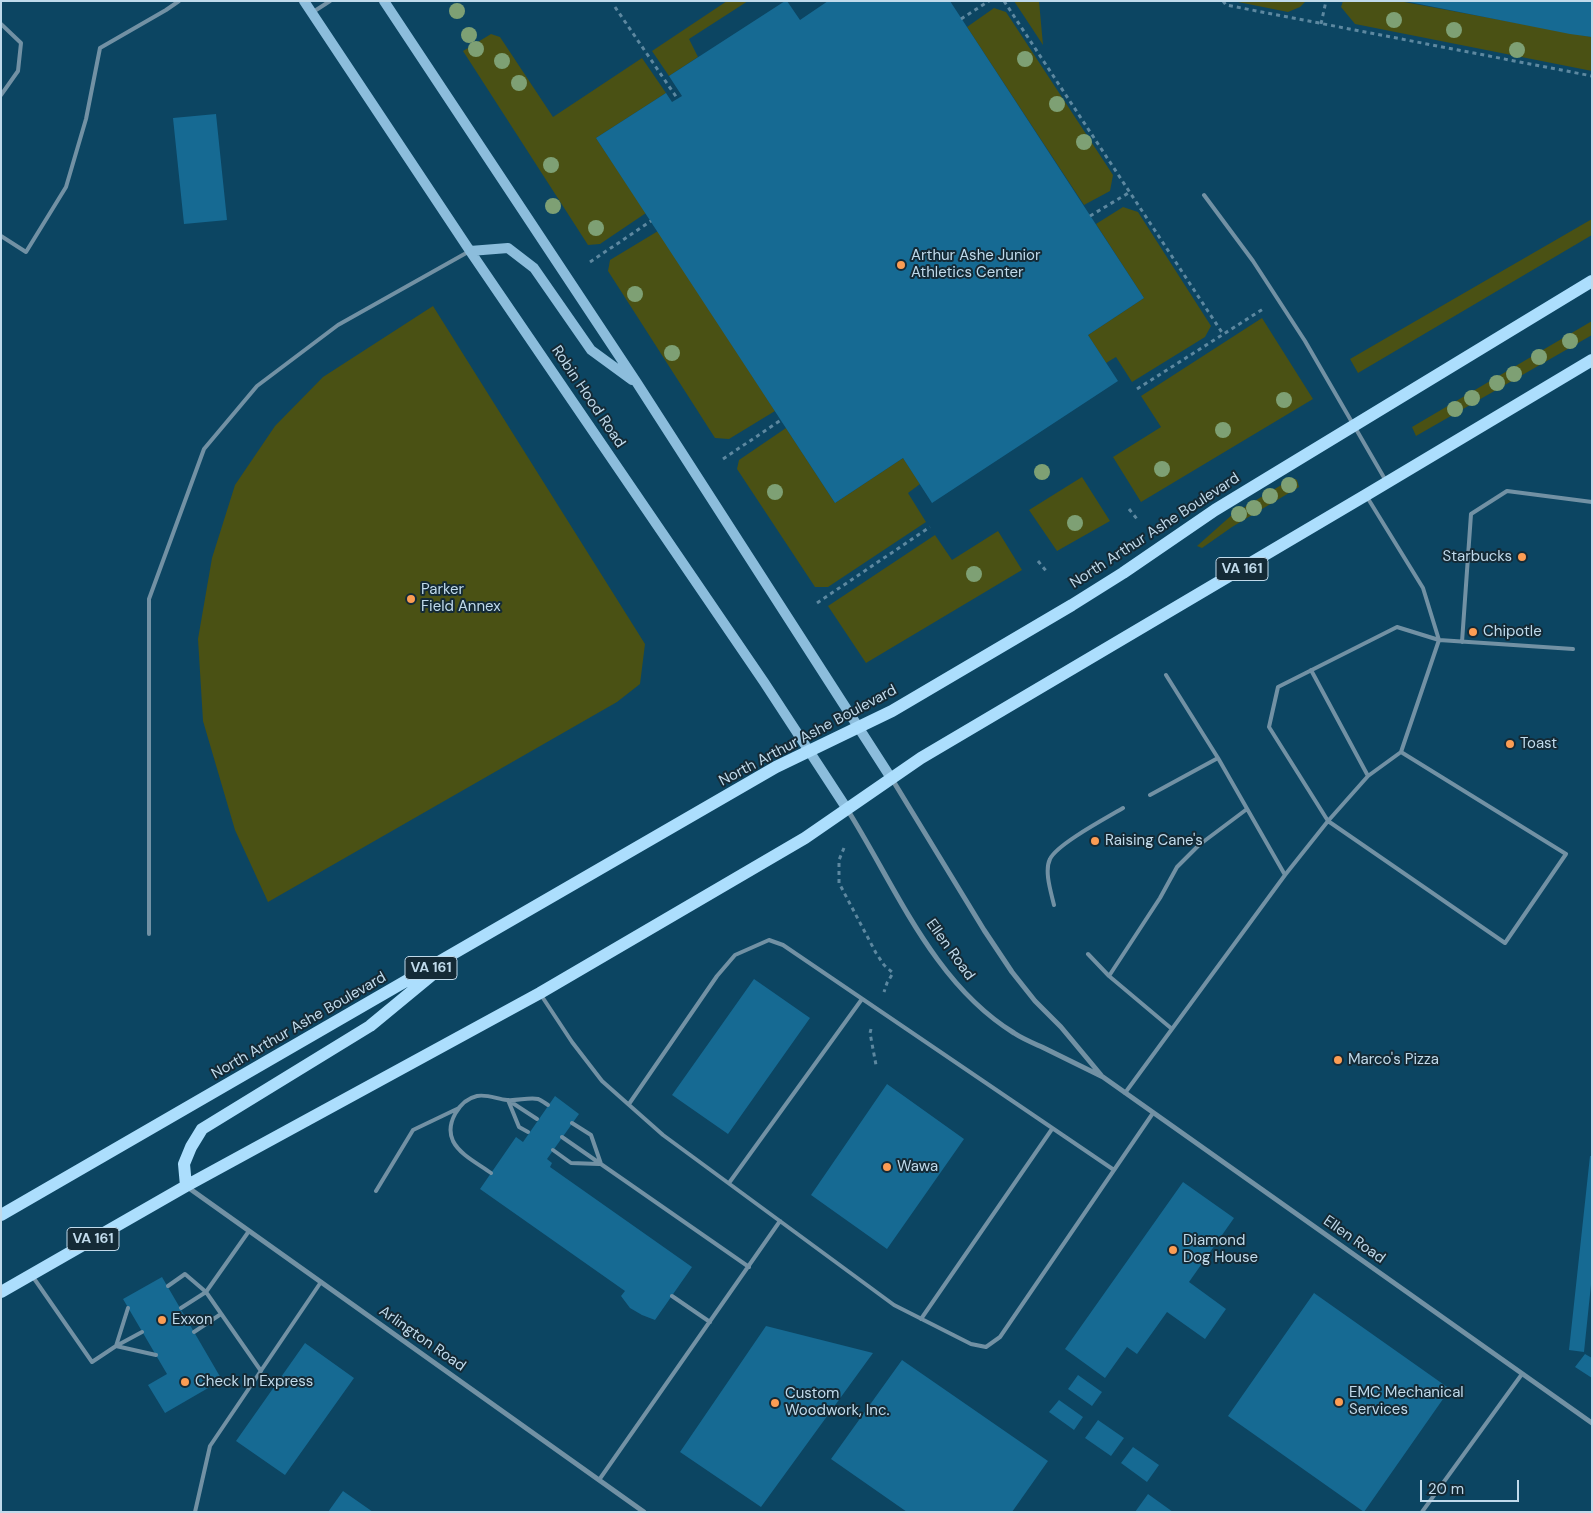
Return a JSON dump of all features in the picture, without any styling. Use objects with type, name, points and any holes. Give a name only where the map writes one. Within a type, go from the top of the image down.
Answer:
[{"type":"main road","name":"Robin Hood Road","points":[[304,1],[470,251],[764,682],[847,809]]},
{"type":"main road","points":[[384,1],[637,383],[891,778]]},
{"type":"main road","points":[[470,251],[508,248],[528,263],[534,268],[591,350],[637,383]]},
{"type":"main road","name":"North Arthur Ashe Boulevard","points":[[1,1215],[773,769],[860,728],[1072,605],[1123,573],[1215,510],[1592,281]]},
{"type":"main road","name":"VA 161","points":[[1,1292],[186,1186],[540,993],[805,838],[921,758],[1592,360]]},
{"type":"main road","points":[[186,1186],[184,1164],[191,1147],[202,1129],[370,1026],[462,950]]},
{"type":"street","name":"Ellen Road","points":[[891,778],[984,930],[1012,972],[1035,1001],[1061,1027],[1103,1077]]},
{"type":"street","name":"Ellen Road","points":[[847,809],[929,947],[948,973],[991,1016],[1014,1034],[1103,1077],[1592,1423]]},
{"type":"street","name":"Arlington Road","points":[[186,1186],[644,1512]]},
{"type":"lane","points":[[1,236],[26,252],[66,187],[86,119],[100,48],[179,1]]},
{"type":"lane","points":[[311,13],[330,1]]},
{"type":"lane","points":[[1,24],[21,43],[18,71],[1,95]]},
{"type":"lane","points":[[1204,195],[1253,261],[1305,341],[1387,483]]},
{"type":"lane","points":[[150,934],[149,599],[204,449],[257,386],[338,325],[470,251]]},
{"type":"lane","points":[[1462,642],[1471,514],[1507,491],[1592,502]]},
{"type":"lane","points":[[1125,1093],[1328,821],[1368,776],[1401,752],[1438,640],[1423,588],[1366,495]]},
{"type":"lane","points":[[1401,752],[1566,854],[1505,943],[1328,821],[1270,727],[1278,687],[1397,627],[1438,640],[1573,649]]},
{"type":"lane","points":[[1311,670],[1368,776]]},
{"type":"lane","points":[[1166,675],[1218,758],[1286,875]]},
{"type":"lane","points":[[1150,795],[1218,758]]},
{"type":"lane","points":[[1054,905],[1048,882],[1050,859],[1060,847],[1123,808]]},
{"type":"lane","points":[[1109,976],[1160,898],[1178,866],[1199,845],[1247,809]]},
{"type":"lane","points":[[629,1104],[717,976],[735,955],[769,940],[783,945],[1114,1170]]},
{"type":"lane","points":[[1088,954],[1109,976],[1172,1029]]},
{"type":"lane","points":[[540,993],[578,1050],[602,1081],[663,1135],[894,1305],[971,1344],[986,1347],[1000,1338],[1153,1113]]},
{"type":"lane","points":[[728,1184],[862,999]]},
{"type":"lane","points":[[376,1191],[414,1130],[459,1108],[469,1099],[478,1096],[488,1096],[508,1100],[538,1099],[548,1105]]},
{"type":"lane","points":[[508,1100],[537,1119]]},
{"type":"lane","points":[[508,1100],[519,1127],[528,1132]]},
{"type":"lane","points":[[459,1108],[450,1124],[453,1140],[464,1154],[491,1172]]},
{"type":"lane","points":[[572,1122],[591,1135],[601,1164]]},
{"type":"lane","points":[[921,1319],[1052,1129]]},
{"type":"lane","points":[[562,1137],[748,1267]]},
{"type":"lane","points":[[553,1150],[571,1163],[601,1164]]},
{"type":"lane","points":[[599,1480],[780,1221]]},
{"type":"lane","points":[[181,1308],[206,1292],[250,1231]]},
{"type":"lane","points":[[168,1286],[185,1274],[206,1292],[261,1372]]},
{"type":"lane","points":[[31,1275],[92,1362],[142,1332]]},
{"type":"lane","points":[[194,1512],[210,1446],[321,1282]]},
{"type":"lane","points":[[672,1296],[710,1322]]},
{"type":"lane","points":[[116,1346],[128,1308]]},
{"type":"lane","points":[[194,1332],[221,1314]]},
{"type":"lane","points":[[116,1346],[156,1355]]},
{"type":"lane","points":[[1422,1512],[1522,1374]]},
{"type":"path","points":[[961,18],[989,1]]},
{"type":"path","points":[[1004,1],[1223,334]]},
{"type":"path","points":[[1223,1],[1226,5],[1592,76]]},
{"type":"path","points":[[1321,24],[1326,1]]},
{"type":"path","points":[[615,7],[677,98]]},
{"type":"path","points":[[1090,216],[1130,192]]},
{"type":"path","points":[[590,262],[651,221]]},
{"type":"path","points":[[1137,388],[1278,299]]},
{"type":"path","points":[[722,459],[781,420]]},
{"type":"path","points":[[1129,509],[1137,519]]},
{"type":"path","points":[[817,603],[930,527]]},
{"type":"path","points":[[1038,562],[1047,572]]},
{"type":"path","points":[[844,848],[839,860],[839,884],[884,965],[894,973],[887,983],[870,1033],[876,1065]]},
{"type":"green space","points":[[727,1],[748,1],[689,39],[698,57],[669,76],[652,51]]},
{"type":"green space","points":[[1014,1],[1039,1],[1043,45]]},
{"type":"green space","points":[[1233,1],[1306,1],[1300,7],[1288,12]]},
{"type":"green space","points":[[1343,1],[1399,1],[1592,37],[1592,71],[1355,24],[1341,7]]},
{"type":"green space","points":[[994,8],[1006,12],[1113,175],[1110,191],[1084,205],[967,27]]},
{"type":"green space","points":[[491,34],[500,37],[553,117],[642,58],[666,93],[596,138],[646,213],[600,244],[588,245],[463,51]]},
{"type":"green space","points":[[1123,207],[1138,212],[1211,326],[1205,337],[1132,382],[1116,357],[1106,363],[1088,335],[1144,298],[1096,224]]},
{"type":"green space","points":[[1592,219],[1592,235],[1358,373],[1350,359]]},
{"type":"green space","points":[[658,231],[775,411],[729,439],[715,438],[608,271],[610,260]]},
{"type":"green space","name":"Parker Field Annex","points":[[433,306],[645,644],[640,684],[617,702],[268,902],[235,830],[203,721],[198,639],[212,558],[235,485],[275,426],[323,377]]},
{"type":"green space","points":[[1262,318],[1313,399],[1141,502],[1113,457],[1161,427],[1141,396]]},
{"type":"green space","points":[[1592,321],[1592,335],[1416,436],[1412,427]]},
{"type":"green space","points":[[786,428],[835,503],[903,458],[920,484],[908,493],[926,522],[828,587],[815,587],[737,469],[739,460]]},
{"type":"green space","points":[[1082,477],[1110,521],[1057,551],[1029,510]]},
{"type":"green space","points":[[1293,478],[1297,480],[1299,487],[1232,527],[1202,548],[1197,546],[1233,514]]},
{"type":"green space","points":[[998,531],[1022,570],[866,663],[828,606],[935,535],[952,560]]},
{"type":"building","name":"Arthur Ashe Junior Athletics Center","points":[[787,1],[800,20],[828,1],[950,1],[1144,298],[1088,335],[1118,381],[932,503],[903,458],[835,503],[596,138],[666,93],[672,102],[682,96],[669,76]]},
{"type":"building","points":[[1404,1],[1592,1],[1592,37],[1570,34]]},
{"type":"building","points":[[216,114],[227,220],[184,224],[173,118]]},
{"type":"building","points":[[754,979],[810,1018],[728,1134],[672,1095]]},
{"type":"building","name":"Wawa","points":[[887,1084],[964,1139],[887,1249],[811,1195]]},
{"type":"building","points":[[555,1096],[579,1114],[547,1159],[552,1163],[550,1167],[692,1267],[655,1320],[630,1308],[621,1296],[625,1291],[480,1189],[516,1137],[523,1142]]},
{"type":"building","points":[[1590,1156],[1592,1156],[1592,1275],[1584,1352],[1569,1350]]},
{"type":"building","name":"Diamond Dog House","points":[[1183,1182],[1234,1218],[1189,1282],[1226,1309],[1205,1339],[1167,1312],[1137,1354],[1127,1347],[1105,1378],[1065,1349]]},
{"type":"building","name":"Exxon","points":[[162,1277],[222,1380],[165,1413],[148,1385],[167,1374],[123,1299]]},
{"type":"building","name":"EMC Mechanical Services","points":[[1314,1293],[1450,1389],[1364,1512],[1228,1416]]},
{"type":"building","name":"Custom Woodwork, Inc.","points":[[766,1326],[873,1353],[761,1507],[680,1452]]},
{"type":"building","points":[[305,1343],[354,1378],[285,1475],[236,1441]]},
{"type":"building","points":[[1585,1354],[1592,1358],[1592,1378],[1575,1367]]},
{"type":"building","points":[[902,1360],[1048,1461],[1012,1512],[907,1512],[831,1459]]},
{"type":"building","points":[[1078,1375],[1102,1392],[1092,1406],[1068,1389]]},
{"type":"building","points":[[1059,1400],[1083,1417],[1074,1430],[1049,1412]]},
{"type":"building","points":[[1098,1420],[1124,1438],[1111,1456],[1085,1438]]},
{"type":"building","points":[[1133,1447],[1159,1465],[1147,1482],[1121,1463]]},
{"type":"building","points":[[343,1491],[373,1512],[328,1512]]},
{"type":"building","points":[[1148,1494],[1173,1512],[1135,1512]]},
{"type":"place","name":"Arthur Ashe Junior Athletics Center","points":[[901,265]]},
{"type":"place","name":"Starbucks","points":[[1522,557]]},
{"type":"place","name":"Parker Field Annex","points":[[411,599]]},
{"type":"place","name":"Chipotle","points":[[1473,632]]},
{"type":"place","name":"Toast","points":[[1510,744]]},
{"type":"place","name":"Raising Cane's","points":[[1095,841]]},
{"type":"place","name":"Marco's Pizza","points":[[1338,1060]]},
{"type":"place","name":"Wawa","points":[[887,1167]]},
{"type":"place","name":"Diamond Dog House","points":[[1173,1250]]},
{"type":"place","name":"Exxon","points":[[162,1320]]},
{"type":"place","name":"Check In Express","points":[[185,1382]]},
{"type":"place","name":"EMC Mechanical Services","points":[[1339,1402]]},
{"type":"place","name":"Custom Woodwork, Inc.","points":[[775,1403]]}]
